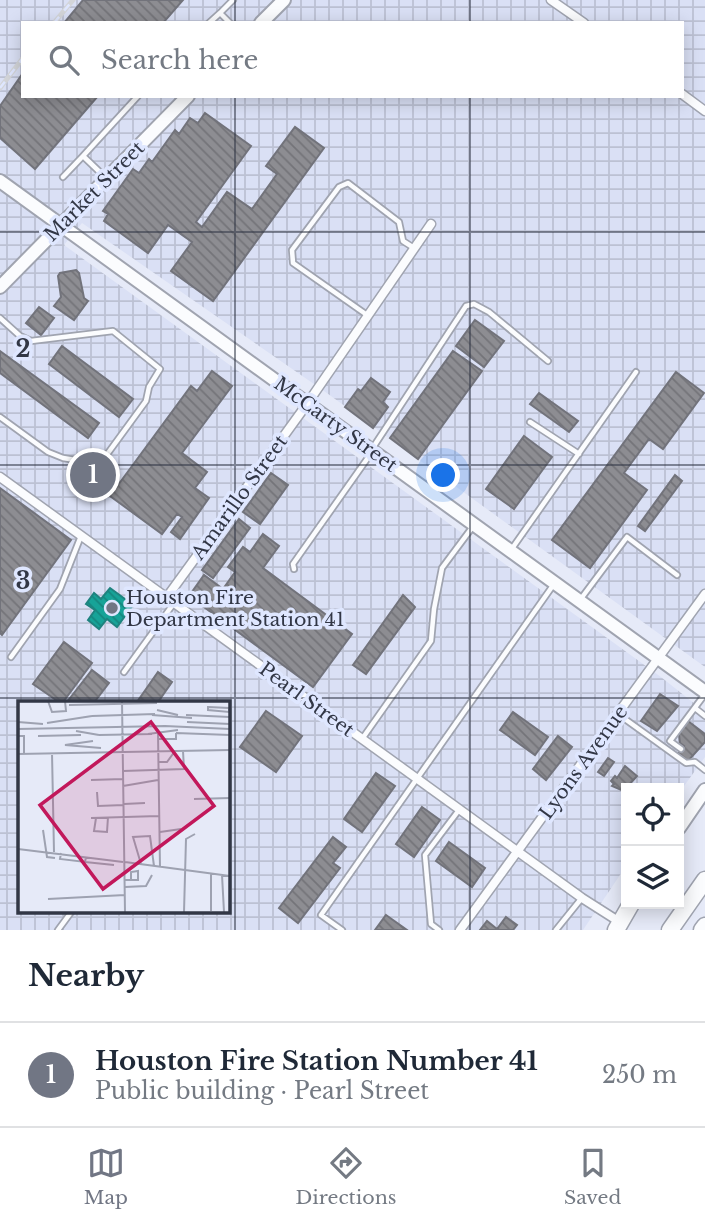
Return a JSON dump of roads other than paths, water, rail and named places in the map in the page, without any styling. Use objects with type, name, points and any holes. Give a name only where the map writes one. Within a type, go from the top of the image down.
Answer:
[{"type":"highway","points":[[670,930],[705,880]]},
{"type":"highway","points":[[613,926],[625,909]]},
{"type":"main road","points":[[263,21],[284,0]]},
{"type":"main road","name":"Market Street","points":[[0,286],[186,98]]},
{"type":"main road","name":"McCarty Street","points":[[0,181],[705,693]]},
{"type":"main road","points":[[684,816],[705,790]]},
{"type":"street","points":[[551,0],[581,21]]},
{"type":"street","points":[[684,95],[705,111]]},
{"type":"street","name":"Amarillo Street","points":[[171,599],[431,224]]},
{"type":"street","name":"Pearl Street","points":[[0,477],[582,898],[613,926]]},
{"type":"street","name":"Lyons Avenue","points":[[460,930],[705,594]]},
{"type":"lane","points":[[211,21],[233,0]]},
{"type":"lane","points":[[220,13],[228,21]]},
{"type":"lane","points":[[63,177],[136,98]]},
{"type":"lane","points":[[83,156],[107,178]]},
{"type":"lane","points":[[368,315],[293,263],[292,250],[338,187],[348,183],[399,222],[403,241],[415,249]]},
{"type":"lane","points":[[294,569],[293,564],[372,451],[466,306],[474,304],[489,312],[548,361]]},
{"type":"lane","points":[[0,318],[20,336],[31,341],[113,331],[160,369],[149,387],[146,401],[100,464],[64,458],[48,452],[0,417]]},
{"type":"lane","points":[[511,551],[636,372]]},
{"type":"lane","points":[[530,422],[579,454]]},
{"type":"lane","points":[[362,739],[430,641],[442,568],[475,525]]},
{"type":"lane","points":[[11,657],[60,589],[81,536]]},
{"type":"lane","points":[[580,601],[626,537],[677,575]]},
{"type":"lane","points":[[342,930],[321,915],[555,583]]},
{"type":"lane","points":[[124,672],[171,599]]},
{"type":"lane","points":[[665,748],[705,693]]},
{"type":"lane","points":[[695,708],[705,716]]},
{"type":"lane","points":[[618,714],[686,763],[693,760],[705,770]]},
{"type":"lane","points":[[670,741],[681,749]]},
{"type":"lane","points":[[439,930],[431,924],[425,855],[460,809]]},
{"type":"lane","points":[[556,930],[582,898]]},
{"type":"lane","points":[[58,930],[71,912]]},
{"type":"railway","points":[[56,21],[73,0]]},
{"type":"railway","points":[[0,88],[21,61]]},
{"type":"place","name":"Houston Fire Station Number 41","points":[[93,475]]},
{"type":"place","name":"Houston Fire Department Station 41","points":[[112,608]]}]
